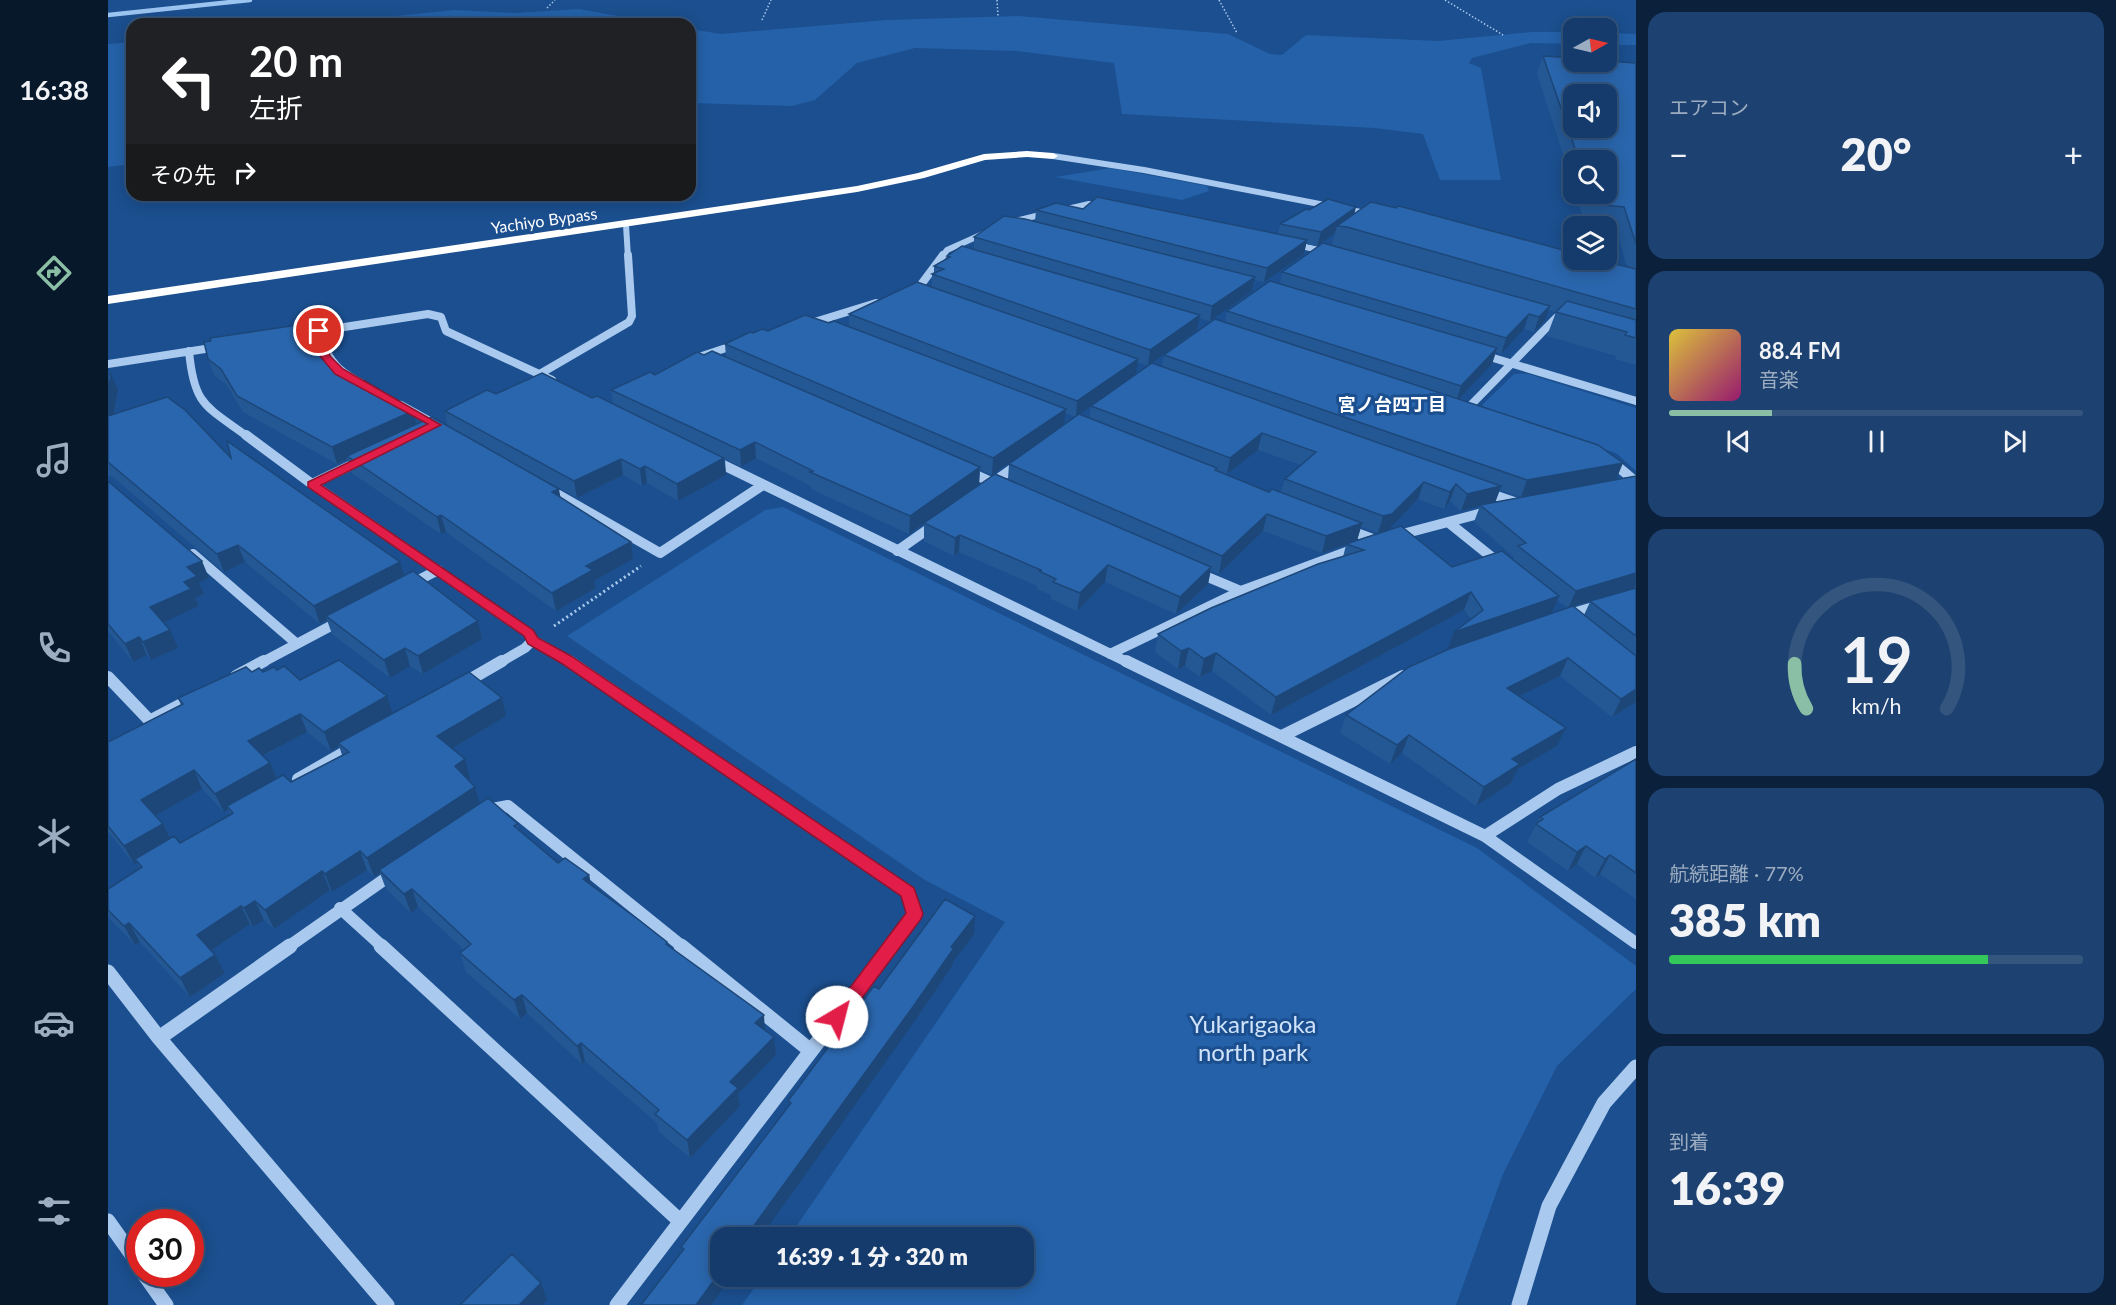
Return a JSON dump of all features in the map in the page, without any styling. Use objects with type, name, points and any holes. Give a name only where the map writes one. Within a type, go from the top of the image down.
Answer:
[{"type":"highway","name":"Yachiyo Bypass","points":[[108,300],[626,225],[896,182],[984,157],[1027,154],[1053,156]]},
{"type":"street","points":[[1053,156],[1144,170],[1383,217]]},
{"type":"street","points":[[917,290],[947,250],[1009,222],[1089,204],[1112,209]]},
{"type":"street","points":[[1363,220],[1371,214]]},
{"type":"street","points":[[1009,222],[1031,228]]},
{"type":"street","points":[[530,379],[629,322],[632,316],[626,225]]},
{"type":"street","points":[[1286,243],[1332,253]]},
{"type":"street","points":[[1312,256],[1329,244]]},
{"type":"street","points":[[947,250],[958,253]]},
{"type":"street","points":[[905,293],[917,290],[928,294]]},
{"type":"street","points":[[794,328],[883,300]]},
{"type":"street","points":[[284,337],[428,314],[441,316],[446,330],[561,384]]},
{"type":"street","points":[[1545,315],[1568,321]]},
{"type":"street","points":[[1466,410],[1556,318]]},
{"type":"street","points":[[815,322],[826,326]]},
{"type":"street","points":[[319,331],[325,356],[339,372],[378,393]]},
{"type":"street","points":[[693,361],[742,343]]},
{"type":"street","points":[[108,364],[225,346]]},
{"type":"street","points":[[1467,350],[1636,402]]},
{"type":"street","points":[[189,351],[192,383],[204,404],[312,484],[528,633],[533,640],[576,666],[909,893],[915,914],[617,1305]]},
{"type":"street","points":[[703,356],[714,360]]},
{"type":"street","points":[[388,398],[446,430]]},
{"type":"street","points":[[1455,406],[1477,414]]},
{"type":"street","points":[[426,430],[447,420]]},
{"type":"street","points":[[312,484],[374,454]]},
{"type":"street","points":[[702,455],[1485,836],[1636,943]]},
{"type":"street","points":[[983,489],[1030,456]]},
{"type":"street","points":[[1607,457],[1636,483]]},
{"type":"street","points":[[961,469],[1015,492]]},
{"type":"street","points":[[538,483],[660,554],[763,485]]},
{"type":"street","points":[[1625,486],[1636,483]]},
{"type":"street","points":[[1473,488],[1517,503]]},
{"type":"street","points":[[1110,654],[1241,591],[1378,541],[1517,503],[1528,502]]},
{"type":"street","points":[[897,550],[945,517]]},
{"type":"street","points":[[1448,522],[1511,572]]},
{"type":"street","points":[[1333,524],[1378,541]]},
{"type":"street","points":[[180,544],[297,644]]},
{"type":"street","points":[[1187,568],[1241,591]]},
{"type":"street","points":[[400,590],[438,570]]},
{"type":"street","points":[[1563,616],[1616,601]]},
{"type":"street","points":[[224,682],[349,617]]},
{"type":"street","points":[[454,689],[525,648],[533,640]]},
{"type":"street","points":[[1282,736],[1383,684],[1415,671]]},
{"type":"street","points":[[108,677],[145,723],[203,693]]},
{"type":"street","points":[[291,783],[362,742]]},
{"type":"street","points":[[1485,836],[1545,795],[1615,759],[1636,752]]},
{"type":"street","points":[[479,815],[489,809],[508,806],[811,1051]]},
{"type":"street","points":[[159,1038],[340,908],[410,862]]},
{"type":"street","points":[[340,908],[680,1221]]},
{"type":"street","points":[[108,972],[159,1038],[387,1305]]},
{"type":"street","points":[[1519,1305],[1549,1206],[1604,1103],[1636,1067]]},
{"type":"street","points":[[108,1221],[126,1246]]},
{"type":"street","points":[[153,1287],[166,1305]]},
{"type":"path","points":[[547,8],[555,0]]},
{"type":"path","points":[[762,20],[771,0]]},
{"type":"path","points":[[997,0],[998,16]]},
{"type":"path","points":[[1219,0],[1237,33]]},
{"type":"path","points":[[1445,0],[1503,35]]},
{"type":"path","points":[[533,640],[660,554]]},
{"type":"green space","points":[[579,9],[629,18],[376,18],[454,10],[515,13]]},
{"type":"green space","points":[[1019,16],[1228,34],[1270,54],[1282,55],[1306,35],[1438,41],[1532,32],[1563,32],[1563,44],[1531,43],[1472,58],[1469,63],[1481,68],[1501,180],[1440,180],[1423,134],[1374,128],[1122,114],[1114,63],[1015,51],[915,48],[857,63],[815,100],[792,106],[696,103],[696,30],[721,34],[886,20]]},
{"type":"green space","points":[[1617,33],[1636,34],[1636,45],[1617,45]]},
{"type":"green space","points":[[126,42],[126,165],[108,167],[108,44]]},
{"type":"green space","points":[[1111,168],[1207,186],[1209,191],[1182,200],[1055,177]]},
{"type":"green space","points":[[1514,374],[1528,374],[1636,408],[1636,471],[1616,453],[1489,413],[1482,405]]},
{"type":"green space","name":"Yukarigaoka north park","points":[[783,507],[1477,848],[1636,966],[1636,989],[1557,1066],[1503,1174],[1456,1305],[742,1305],[755,1287],[1034,1287],[1034,1227],[796,1227],[1005,922],[925,880],[567,636],[765,510]]},
{"type":"building","points":[[1543,56],[1563,57],[1563,72],[1617,72],[1617,62],[1636,63],[1636,244],[1624,207],[1593,204],[1617,204],[1617,150],[1576,150],[1571,138],[1617,138],[1617,84],[1563,84],[1563,114]]},
{"type":"building","points":[[1097,197],[1307,240],[1267,268],[1036,210],[1056,203],[1083,209]]},
{"type":"building","points":[[1328,199],[1356,207],[1321,232],[1280,224],[1306,209],[1309,210]]},
{"type":"building","points":[[1371,202],[1396,208],[1399,206],[1563,250],[1563,270],[1617,270],[1617,264],[1636,269],[1636,309],[1347,227],[1337,226]]},
{"type":"building","points":[[1004,216],[1025,219],[1255,277],[1212,306],[974,237]]},
{"type":"building","points":[[1323,243],[1550,306],[1539,317],[1529,314],[1506,338],[1282,272]]},
{"type":"building","points":[[962,246],[1200,315],[1150,350],[932,274],[944,269],[934,266],[950,257],[947,256]]},
{"type":"building","points":[[1270,281],[1497,348],[1461,386],[1227,311]]},
{"type":"building","points":[[917,282],[1138,359],[1077,401],[849,314]]},
{"type":"building","points":[[1567,301],[1636,320],[1636,338],[1625,335],[1627,332],[1556,312]]},
{"type":"building","points":[[805,315],[829,323],[834,321],[1066,409],[993,458],[725,344],[750,332],[762,329],[768,331]]},
{"type":"building","points":[[1215,319],[1598,445],[1623,463],[1527,480],[1164,355]]},
{"type":"building","points":[[304,324],[310,343],[341,374],[345,372],[359,382],[365,380],[413,411],[332,447],[237,396],[221,369],[208,359],[204,342],[211,341],[210,338]]},
{"type":"building","points":[[712,351],[980,467],[910,516],[810,472],[813,471],[755,442],[740,450],[611,390],[650,372],[655,375],[697,352],[704,355]]},
{"type":"building","points":[[1152,363],[1501,486],[1467,494],[1456,484],[1450,492],[1424,482],[1392,514],[1383,516],[1285,479],[1316,452],[1262,433],[1230,458],[1091,406]]},
{"type":"building","points":[[542,373],[592,398],[597,396],[724,458],[677,484],[645,466],[640,469],[621,459],[574,481],[445,411],[487,390],[496,394]]},
{"type":"building","points":[[111,374],[108,392],[108,375]]},
{"type":"building","points":[[167,397],[185,410],[231,458],[227,441],[400,562],[314,606],[238,545],[217,554],[108,462],[108,416]]},
{"type":"building","points":[[1079,414],[1217,468],[1215,470],[1269,492],[1272,489],[1362,523],[1326,536],[1267,514],[1222,556],[1009,464]]},
{"type":"building","points":[[432,417],[559,489],[552,492],[631,542],[586,566],[593,570],[552,593],[441,515],[437,517],[347,456]]},
{"type":"building","points":[[995,474],[1211,567],[1180,597],[1108,565],[1080,593],[1053,582],[1056,579],[1039,571],[1041,570],[960,535],[955,538],[924,523]]},
{"type":"building","points":[[1636,476],[1636,573],[1576,591],[1518,546],[1526,543],[1480,505]]},
{"type":"building","points":[[108,481],[202,561],[187,567],[197,576],[184,582],[191,589],[150,607],[170,630],[143,642],[139,637],[125,644],[108,624]]},
{"type":"building","points":[[1401,526],[1452,567],[1502,551],[1559,596],[1454,632],[1483,610],[1471,592],[1276,697],[1216,653],[1204,659],[1189,648],[1181,651],[1158,634],[1211,608],[1318,564],[1364,550],[1346,544]]},
{"type":"building","points":[[413,571],[478,621],[418,656],[405,648],[384,660],[326,616]]},
{"type":"building","points":[[1636,588],[1636,636],[1590,601]]},
{"type":"building","points":[[1573,606],[1636,656],[1636,689],[1621,699],[1568,658],[1507,688],[1566,728],[1512,759],[1520,764],[1484,787],[1409,735],[1397,745],[1346,715],[1409,667],[1449,649]]},
{"type":"building","points":[[339,660],[387,696],[324,732],[300,714],[248,741],[270,763],[215,794],[194,770],[141,800],[163,824],[124,846],[108,826],[108,742],[183,704],[178,698],[246,667],[252,672],[259,668],[263,672],[274,667],[277,670],[284,666],[300,680]]},
{"type":"building","points":[[469,672],[502,698],[437,736],[465,759],[455,766],[475,787],[367,858],[360,851],[325,874],[322,871],[265,910],[255,901],[244,908],[241,906],[197,935],[215,955],[180,978],[129,923],[124,926],[108,910],[108,889],[142,867],[135,859],[174,836],[180,843],[230,815],[233,813],[227,806],[283,775],[291,782],[349,752],[338,743]]},
{"type":"building","points":[[1636,759],[1636,873],[1610,855],[1605,859],[1586,846],[1577,852],[1536,824],[1543,819],[1540,817]]},
{"type":"building","points":[[488,798],[518,824],[514,826],[558,863],[565,858],[589,875],[583,879],[639,920],[667,942],[666,944],[764,1015],[755,1023],[774,1037],[730,1082],[738,1088],[687,1140],[655,1114],[659,1110],[581,1043],[577,1046],[522,995],[514,1000],[460,953],[471,944],[412,889],[404,894],[379,870]]},
{"type":"building","points":[[945,899],[975,916],[951,947],[954,948],[915,1004],[753,1227],[710,1227],[710,1286],[696,1305],[641,1305],[684,1249],[681,1247],[791,1103],[788,1101],[874,986],[879,989]]},
{"type":"building","points":[[512,1254],[541,1283],[519,1305],[460,1305]]},
{"type":"waterway","points":[[108,15],[250,0]]},
{"type":"district","name":"宮ノ台四丁目","points":[[1392,404]]},
{"type":"route","points":[[319,331],[325,356],[339,372],[436,425],[312,484],[528,633],[533,640],[566,659],[909,893],[915,914],[837,1017]]}]
